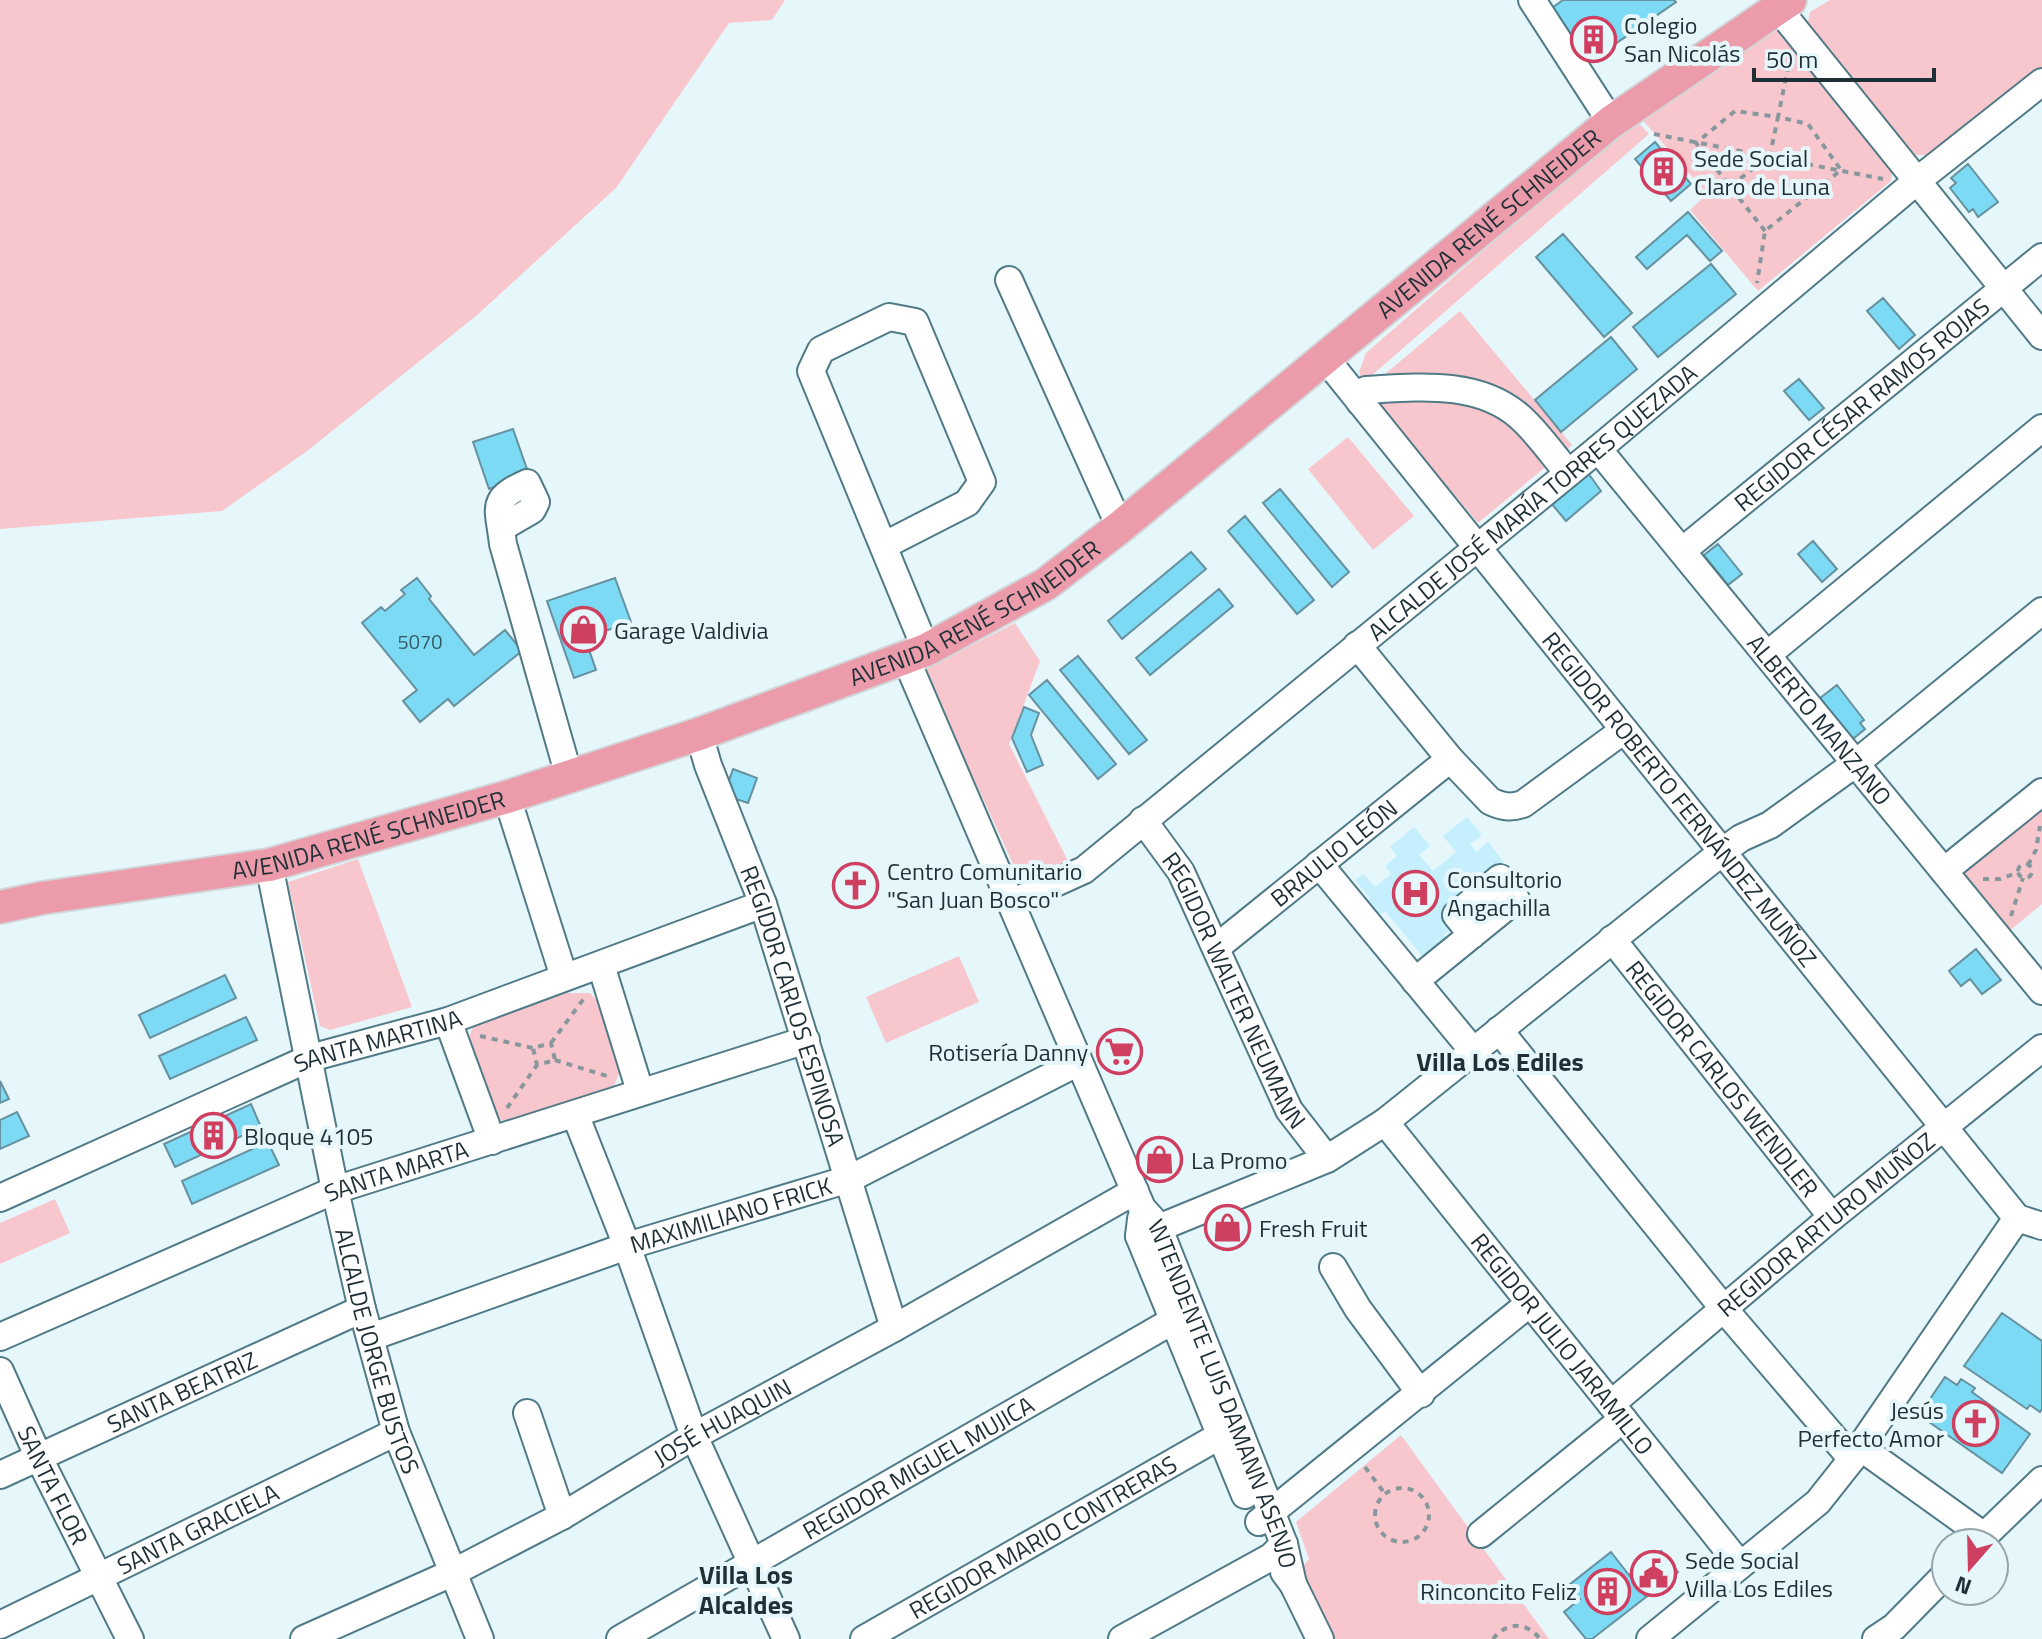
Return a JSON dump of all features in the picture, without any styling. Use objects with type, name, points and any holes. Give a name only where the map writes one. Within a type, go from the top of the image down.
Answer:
[{"type":"main road","name":"AVENIDA RENÉ SCHNEIDER","points":[[0,907],[42,898],[269,865],[507,797],[699,734],[916,655],[1046,584],[1120,527],[1611,122],[1783,3]]},
{"type":"street","points":[[1532,0],[1611,122]]},
{"type":"street","points":[[1783,3],[2042,336]]},
{"type":"street","name":"ALCALDE JOSÉ MARÍA TORRES QUEZADA","points":[[1011,903],[1084,870],[1598,449],[1918,180],[2042,82]]},
{"type":"street","name":"REGIDOR CÉSAR RAMOS ROJAS","points":[[1682,551],[2042,257]]},
{"type":"street","points":[[1009,280],[1120,527]]},
{"type":"street","name":"INTENDENTE LUIS DAMANN ASENJO","points":[[883,546],[967,503],[982,482],[915,322],[889,317],[821,350],[811,371],[883,546],[916,655],[1011,903],[1144,1215],[1277,1550],[1320,1639]]},
{"type":"street","name":"REGIDOR ROBERTO FERNÁNDEZ MUÑOZ","points":[[1325,358],[1944,1128],[2029,1222]]},
{"type":"street","points":[[1360,402],[1366,390],[1421,387],[1463,390],[1503,404],[1517,415],[1568,473]]},
{"type":"street","points":[[1767,655],[2042,428]]},
{"type":"street","name":"ALBERTO MANZANO","points":[[1598,449],[1856,763],[1950,866],[2042,991]]},
{"type":"street","points":[[501,528],[569,776]]},
{"type":"street","name":"JOSÉ HUAQUIN","points":[[304,1639],[452,1573],[562,1516],[694,1436],[894,1328],[1144,1215],[1327,1159],[1385,1122],[1722,852],[1741,838],[1770,825],[1856,763],[2042,611]]},
{"type":"street","points":[[1357,645],[1450,759],[1490,801],[1507,807],[1523,804],[1624,730]]},
{"type":"street","name":"REGIDOR CARLOS ESPINOSA","points":[[699,734],[708,765],[763,904],[894,1328]]},
{"type":"street","name":"BRAULIO LEÓN","points":[[1217,947],[1450,759]]},
{"type":"street","points":[[1950,866],[2042,792]]},
{"type":"street","points":[[507,797],[564,977]]},
{"type":"street","name":"REGIDOR WALTER NEUMANN","points":[[1143,820],[1181,872],[1289,1110],[1327,1159]]},
{"type":"street","points":[[1319,864],[1474,1052]]},
{"type":"street","name":"ALCALDE JORGE BUSTOS","points":[[269,865],[362,1309],[396,1432],[480,1639]]},
{"type":"street","name":"SANTA MARTINA","points":[[0,1198],[310,1058],[448,1021],[763,904]]},
{"type":"street","points":[[1415,981],[1472,935]]},
{"type":"street","name":"REGIDOR CARLOS WENDLER","points":[[1612,939],[1832,1217]]},
{"type":"street","points":[[601,965],[640,1091]]},
{"type":"street","points":[[448,1021],[492,1141]]},
{"type":"street","points":[[1499,1030],[1724,1309],[1856,1453],[1961,1527]]},
{"type":"street","name":"SANTA MARTA","points":[[0,1337],[335,1190],[806,1040]]},
{"type":"street","name":"REGIDOR ARTURO MUÑOZ","points":[[1481,1534],[1724,1309],[1832,1217],[2042,1048]]},
{"type":"street","name":"MAXIMILIANO FRICK","points":[[371,1337],[627,1246],[849,1179],[1079,1062]]},
{"type":"street","points":[[575,1114],[627,1246],[694,1436],[786,1639]]},
{"type":"street","name":"REGIDOR JULIO JARAMILLO","points":[[1385,1122],[1740,1565]]},
{"type":"street","name":"INTENDENTE LUIS DAMANN ASENJO","points":[[1144,1215],[1174,1320],[1221,1435],[1264,1518]]},
{"type":"street","points":[[1650,1639],[1818,1502],[2029,1222]]},
{"type":"street","points":[[1333,1267],[1358,1309],[1421,1394]]},
{"type":"street","points":[[1264,1518],[1530,1303]]},
{"type":"street","name":"SANTA BEATRIZ","points":[[0,1475],[362,1309]]},
{"type":"street","name":"REGIDOR MIGUEL MUJICA","points":[[620,1639],[1174,1320]]},
{"type":"street","name":"SANTA FLOR","points":[[0,1371],[39,1458],[130,1639]]},
{"type":"street","points":[[527,1413],[562,1516]]},
{"type":"street","name":"SANTA GRACIELA","points":[[0,1625],[396,1432]]},
{"type":"street","name":"REGIDOR MARIO CONTRERAS","points":[[864,1639],[1221,1435]]},
{"type":"street","points":[[1993,1527],[2042,1480]]},
{"type":"street","points":[[1137,1635],[1277,1550]]},
{"type":"street","points":[[1876,1639],[1894,1627],[1930,1590]]},
{"type":"path","points":[[1731,186],[1770,155],[1791,52]]},
{"type":"path","points":[[1696,143],[1735,111],[1778,117],[1808,124],[1841,170]]},
{"type":"path","points":[[1654,134],[1891,181]]},
{"type":"path","points":[[1696,143],[1765,231]]},
{"type":"path","points":[[1756,287],[1765,231],[1841,170]]},
{"type":"path","points":[[2019,872],[2023,878],[2032,874],[2029,866],[2042,820]]},
{"type":"path","points":[[1950,866],[1980,878],[2000,879],[2019,872]]},
{"type":"path","points":[[2019,872],[2021,866],[2042,866]]},
{"type":"path","points":[[472,1034],[533,1048],[551,1043],[586,997]]},
{"type":"path","points":[[551,1043],[555,1060]]},
{"type":"path","points":[[533,1048],[537,1065]]},
{"type":"path","points":[[501,1117],[537,1065],[555,1060],[614,1078]]},
{"type":"path","points":[[1360,1461],[1385,1494]]},
{"type":"path","points":[[1392,1489],[1410,1489],[1424,1499],[1430,1516],[1423,1533],[1407,1542],[1389,1539],[1382,1533],[1377,1526],[1376,1508],[1385,1494],[1392,1489]]},
{"type":"path","points":[[1493,1639],[1506,1627],[1515,1625],[1532,1630],[1540,1639]]},
{"type":"shaded area","points":[[0,0],[785,0],[772,20],[729,23],[616,188],[476,316],[307,451],[222,511],[0,529]]},
{"type":"shaded area","points":[[1830,0],[2042,0],[2042,72],[1930,155],[1913,155],[1807,27],[1810,12]]},
{"type":"shaded area","points":[[1765,25],[1787,33],[1893,164],[1891,181],[1758,291],[1690,210],[1707,194],[1640,117]]},
{"type":"shaded area","points":[[1635,119],[1649,134],[1363,383],[1359,372],[1366,353]]},
{"type":"shaded area","points":[[1460,311],[1572,445],[1478,523],[1366,390]]},
{"type":"shaded area","points":[[1348,437],[1414,516],[1373,550],[1308,469]]},
{"type":"shaded area","points":[[1015,623],[1040,661],[1009,744],[1068,861],[1030,879],[1018,875],[924,670]]},
{"type":"shaded area","points":[[2042,805],[2042,904],[2002,937],[1955,878]]},
{"type":"shaded area","name":"Consultorio Angachilla","points":[[1467,817],[1482,835],[1470,844],[1476,852],[1488,842],[1504,862],[1442,913],[1453,927],[1444,935],[1451,944],[1428,963],[1385,911],[1378,916],[1366,902],[1370,898],[1355,880],[1363,874],[1375,887],[1391,874],[1385,866],[1397,856],[1390,847],[1414,827],[1430,846],[1419,855],[1433,871],[1456,852],[1443,836]]},
{"type":"shaded area","points":[[358,859],[412,1007],[330,1030],[320,1026],[288,882]]},
{"type":"shaded area","points":[[959,956],[979,1002],[886,1043],[866,997]]},
{"type":"shaded area","points":[[566,993],[590,993],[600,1004],[621,1069],[613,1088],[506,1123],[492,1114],[468,1039],[473,1027]]},
{"type":"shaded area","points":[[55,1199],[70,1233],[0,1264],[0,1223]]},
{"type":"shaded area","points":[[1401,1435],[1549,1639],[1327,1639],[1293,1578],[1309,1559],[1296,1522]]},
{"type":"building","name":"Colegio San Nicolás","points":[[1563,0],[1676,2],[1583,66],[1545,13]]},
{"type":"building","name":"Sede Social Claro de Luna","points":[[1655,142],[1691,184],[1671,201],[1635,159]]},
{"type":"building","points":[[1968,164],[1998,202],[1978,217],[1973,209],[1969,212],[1950,188],[1956,183],[1951,178]]},
{"type":"building","points":[[1688,212],[1722,251],[1710,261],[1687,235],[1647,269],[1636,257]]},
{"type":"building","points":[[1563,234],[1632,313],[1604,337],[1536,257]]},
{"type":"building","points":[[1711,264],[1736,294],[1658,357],[1633,327]]},
{"type":"building","points":[[1883,298],[1915,335],[1899,349],[1867,311]]},
{"type":"building","points":[[1611,337],[1637,369],[1561,432],[1535,400]]},
{"type":"building","points":[[1799,379],[1824,408],[1809,420],[1784,391]]},
{"type":"building","points":[[513,429],[529,475],[489,489],[473,442]]},
{"type":"building","points":[[1588,473],[1601,491],[1566,521],[1551,503]]},
{"type":"building","points":[[1280,489],[1349,572],[1332,587],[1263,503]]},
{"type":"building","points":[[1245,516],[1314,600],[1297,614],[1228,531]]},
{"type":"building","points":[[1813,541],[1837,569],[1822,582],[1798,554]]},
{"type":"building","points":[[1718,544],[1742,574],[1728,585],[1704,555]]},
{"type":"building","points":[[1191,552],[1206,569],[1122,639],[1108,621]]},
{"type":"building","points":[[417,578],[431,596],[429,599],[474,655],[505,630],[522,651],[454,706],[448,699],[420,722],[403,701],[417,690],[362,623],[381,607],[385,611],[405,594],[401,590]]},
{"type":"building","name":"Garage Valdivia","points":[[615,578],[631,622],[585,638],[596,670],[574,678],[547,601]]},
{"type":"building","points":[[1219,589],[1233,606],[1150,675],[1136,658]]},
{"type":"building","points":[[1078,656],[1147,740],[1129,754],[1060,670]]},
{"type":"building","points":[[1047,680],[1116,764],[1098,779],[1029,695]]},
{"type":"building","points":[[1837,685],[1864,720],[1860,723],[1865,729],[1848,743],[1815,702]]},
{"type":"building","points":[[1024,707],[1039,713],[1031,735],[1043,765],[1027,772],[1012,738]]},
{"type":"building","points":[[733,769],[757,778],[748,803],[724,795]]},
{"type":"building","points":[[1976,949],[2001,980],[1982,994],[1970,979],[1961,986],[1949,971]]},
{"type":"building","points":[[225,975],[236,998],[150,1038],[139,1015]]},
{"type":"building","points":[[246,1017],[257,1040],[170,1079],[159,1056]]},
{"type":"building","points":[[0,1081],[9,1099],[0,1103]]},
{"type":"building","name":"Bloque 4105","points":[[251,1104],[261,1127],[175,1167],[164,1144]]},
{"type":"building","points":[[17,1112],[29,1136],[0,1149],[0,1120]]},
{"type":"building","points":[[268,1142],[279,1165],[192,1204],[182,1181]]},
{"type":"building","points":[[2002,1313],[2042,1341],[2040,1412],[2030,1405],[2027,1409],[1964,1366]]},
{"type":"building","name":"Jesús Perfecto Amor","points":[[1945,1377],[1957,1385],[1961,1379],[1975,1388],[1972,1392],[2030,1434],[2002,1473],[1919,1415]]},
{"type":"building","name":"Sede Social Villa Los Ediles","points":[[1661,1551],[1678,1572],[1646,1597],[1629,1575]]},
{"type":"building","name":"Rinconcito Feliz","points":[[1611,1552],[1646,1597],[1592,1639],[1586,1639],[1564,1612],[1580,1599],[1569,1585]]},
{"type":"place","name":"Colegio San Nicolás","points":[[1593,39]]},
{"type":"place","name":"Sede Social Claro de Luna","points":[[1663,172]]},
{"type":"place","name":"Garage Valdivia","points":[[583,630]]},
{"type":"place","name":"Centro Comunitario \"San Juan Bosco\"","points":[[856,885]]},
{"type":"place","name":"Consultorio Angachilla","points":[[1416,893]]},
{"type":"place","name":"Rotisería Danny","points":[[1119,1052]]},
{"type":"place","name":"Bloque 4105","points":[[213,1136]]},
{"type":"place","name":"La Promo","points":[[1160,1160]]},
{"type":"place","name":"Fresh Fruit","points":[[1228,1228]]},
{"type":"place","name":"Jesús Perfecto Amor","points":[[1975,1424]]},
{"type":"place","name":"Sede Social Villa Los Ediles","points":[[1654,1574]]},
{"type":"place","name":"Rinconcito Feliz","points":[[1608,1591]]},
{"type":"district","name":"Villa Los Ediles","points":[[1500,1061]]},
{"type":"district","name":"Villa Los Alcaldes","points":[[746,1589]]}]
